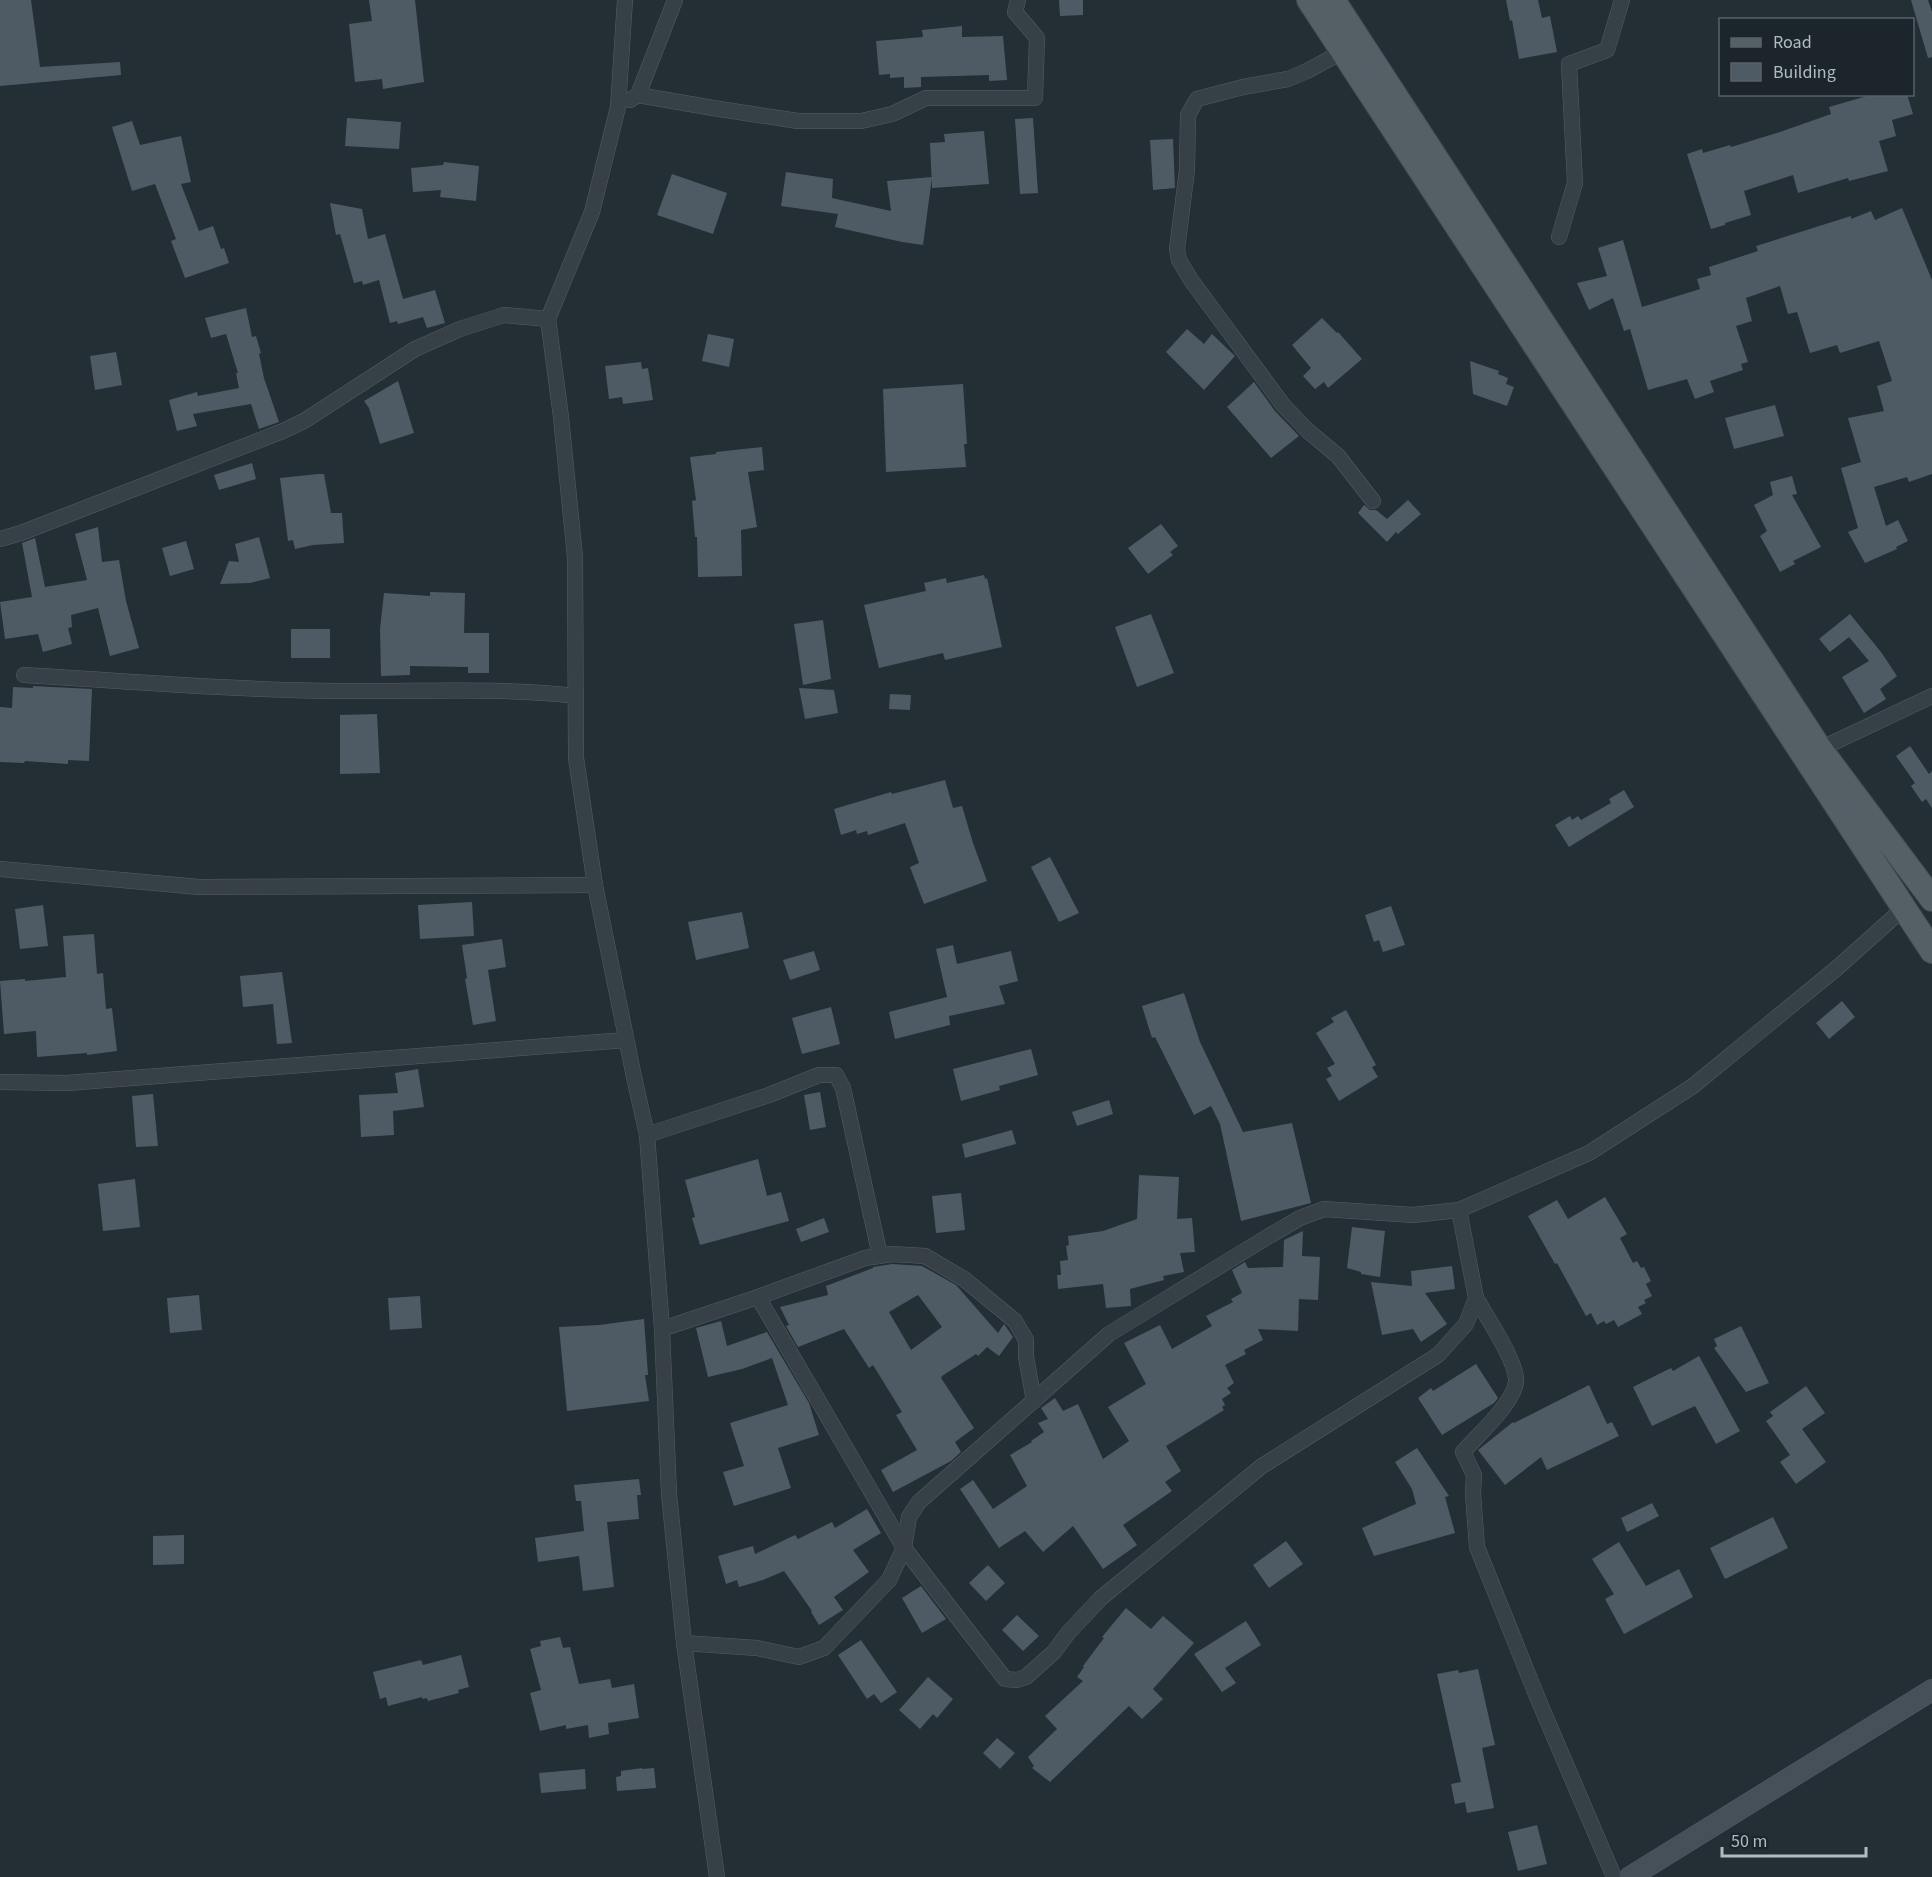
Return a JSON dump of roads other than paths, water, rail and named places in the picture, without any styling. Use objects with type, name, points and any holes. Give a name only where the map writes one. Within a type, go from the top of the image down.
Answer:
[{"type":"main road","points":[[1309,0],[1932,951]]},
{"type":"main road","points":[[1333,0],[1820,749],[1932,899]]},
{"type":"main road","points":[[1630,1877],[1932,1690]]},
{"type":"street","points":[[625,0],[618,107],[592,212],[548,319],[561,417],[575,557],[576,759],[595,885],[647,1135],[662,1329],[669,1494],[684,1643],[717,1877]]},
{"type":"street","points":[[618,107],[638,95],[675,0]]},
{"type":"street","points":[[638,95],[809,121],[861,121],[891,114],[926,98],[1035,98],[1037,38],[1015,12],[1018,0]]},
{"type":"street","points":[[1559,237],[1575,183],[1569,64],[1607,50],[1622,0]]},
{"type":"street","points":[[1342,52],[1288,79],[1234,89],[1197,99],[1192,104],[1188,115],[1187,170],[1177,249],[1179,260],[1191,280],[1283,405],[1338,456],[1373,501]]},
{"type":"street","points":[[0,539],[21,533],[284,431],[304,421],[415,350],[460,328],[504,315],[548,319]]},
{"type":"street","points":[[24,675],[242,688],[338,691],[531,691],[576,696]]},
{"type":"street","points":[[1820,749],[1932,696]]},
{"type":"street","points":[[0,869],[199,887],[595,885]]},
{"type":"street","points":[[684,1643],[757,1648],[799,1658],[824,1648],[889,1580],[904,1548],[909,1517],[919,1502],[1109,1334],[1300,1218],[1324,1209],[1413,1215],[1459,1210],[1589,1152],[1693,1086],[1837,968],[1904,908]]},
{"type":"street","points":[[0,1082],[67,1083],[626,1040]]},
{"type":"street","points":[[647,1135],[769,1095],[819,1075],[836,1075],[843,1088],[880,1256]]},
{"type":"street","points":[[1459,1210],[1476,1298],[1511,1359],[1516,1381],[1507,1402],[1463,1452],[1474,1475],[1477,1547],[1538,1699],[1614,1877]]},
{"type":"street","points":[[662,1329],[865,1258],[892,1254],[925,1256],[964,1279],[1015,1321],[1026,1340],[1026,1357],[1034,1401]]},
{"type":"street","points":[[758,1297],[904,1548],[1005,1679],[1017,1680],[1026,1677],[1054,1652],[1068,1633],[1101,1598],[1262,1466],[1438,1355],[1466,1324],[1476,1298]]}]
